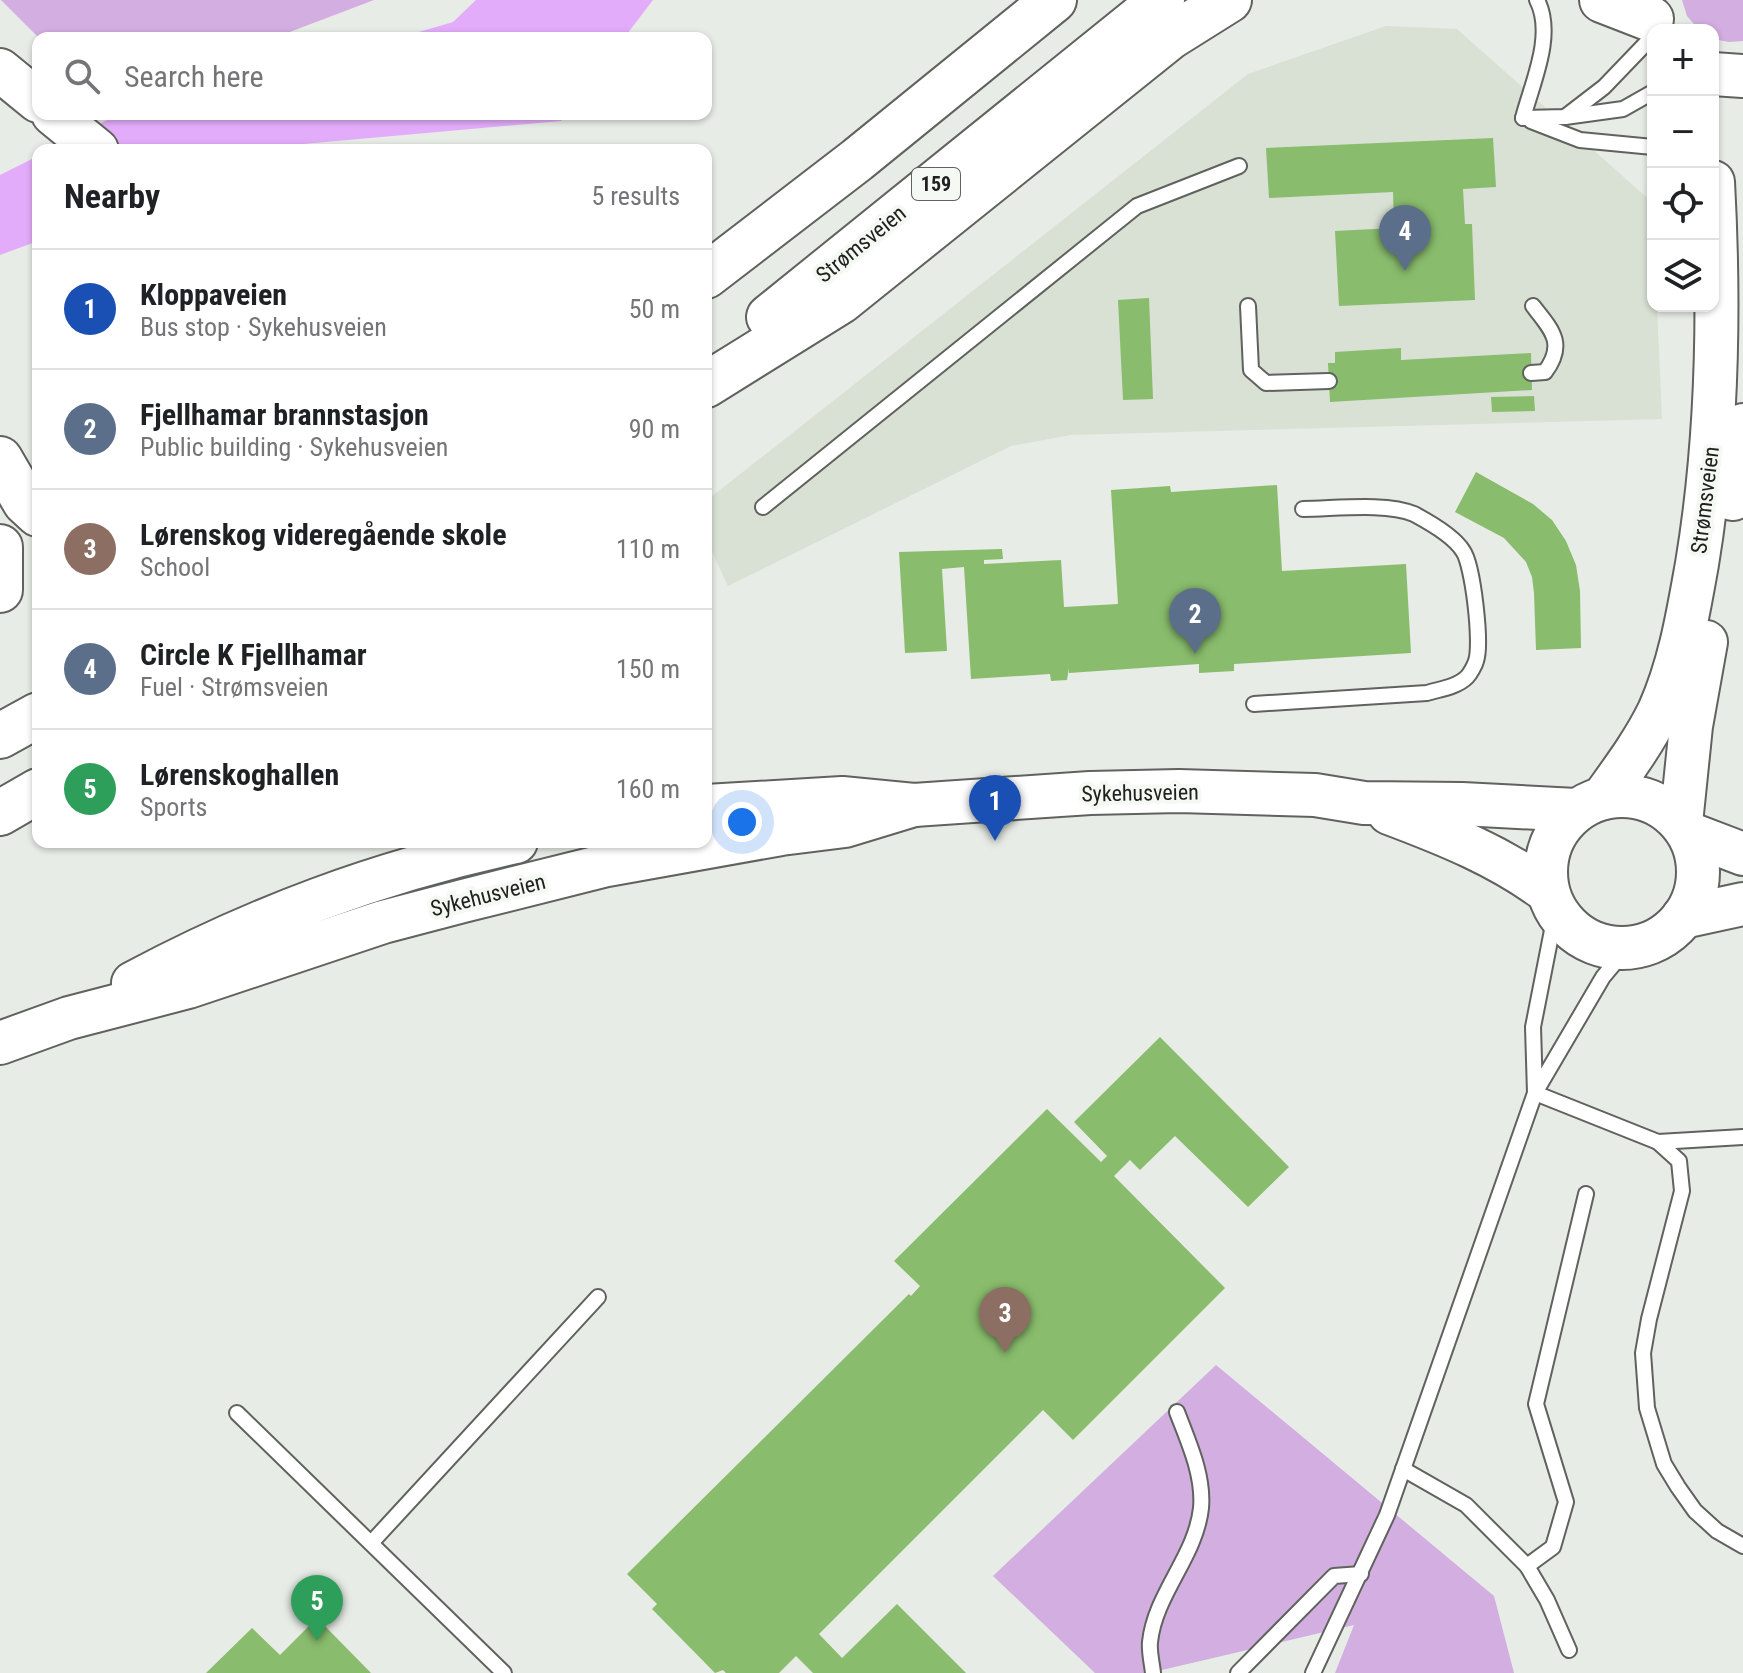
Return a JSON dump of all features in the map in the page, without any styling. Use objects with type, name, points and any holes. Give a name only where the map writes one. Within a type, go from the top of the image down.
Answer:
[{"type":"highway","points":[[712,235],[1027,0]]},
{"type":"highway","points":[[712,271],[857,160],[1054,0]]},
{"type":"highway","name":"Strømsveien","points":[[712,360],[795,298],[1162,0]]},
{"type":"highway","points":[[712,381],[841,301],[1170,37],[1229,0]]},
{"type":"highway","points":[[1602,0],[1652,21]]},
{"type":"highway","points":[[0,459],[32,508]]},
{"type":"highway","points":[[0,547],[0,590]]},
{"type":"highway","points":[[0,736],[32,718]]},
{"type":"highway","points":[[0,813],[32,794]]},
{"type":"main road","points":[[0,70],[32,96]]},
{"type":"main road","points":[[1719,74],[1743,76]]},
{"type":"main road","points":[[60,120],[90,144]]},
{"type":"main road","name":"Strømsveien","points":[[1589,804],[1628,763],[1658,711],[1679,650],[1693,586],[1709,479],[1716,390],[1716,240]]},
{"type":"main road","name":"Strømsveien","points":[[1684,828],[1697,683],[1721,574],[1743,425]]},
{"type":"main road","name":"Sykehusveien","points":[[712,806],[842,798],[914,805],[1090,793],[1179,791],[1315,795],[1364,803],[1589,804]]},
{"type":"main road","points":[[1684,828],[1698,867],[1691,902],[1683,917],[1659,938],[1628,947],[1595,943],[1579,935],[1552,901],[1546,874],[1547,856],[1558,831],[1589,804],[1637,797],[1661,807],[1684,828],[1743,854]]},
{"type":"main road","name":"Sykehusveien","points":[[1364,803],[1454,838],[1512,868],[1552,901]]},
{"type":"main road","name":"Sykehusveien","points":[[712,847],[845,826],[914,805]]},
{"type":"main road","name":"Sykehusveien","points":[[69,1018],[172,962],[263,919],[333,892],[485,848]]},
{"type":"main road","points":[[504,848],[513,868],[537,883],[545,858],[544,848]]},
{"type":"main road","name":"Sykehusveien","points":[[0,1043],[69,1018],[188,987],[383,922],[607,865],[702,848]]},
{"type":"main road","points":[[1683,917],[1743,904]]},
{"type":"lane","points":[[1523,118],[1543,35],[1541,7],[1537,0]]},
{"type":"lane","points":[[1565,117],[1604,87],[1652,21]]},
{"type":"lane","points":[[1523,118],[1565,117],[1623,109],[1647,95]]},
{"type":"lane","points":[[1523,118],[1580,140],[1647,146]]},
{"type":"lane","points":[[763,507],[1137,206],[1239,166]]},
{"type":"lane","points":[[1248,306],[1251,370],[1266,383],[1329,381]]},
{"type":"lane","points":[[1531,373],[1545,372],[1555,358],[1556,338],[1533,306]]},
{"type":"lane","points":[[1254,704],[1427,693],[1450,687],[1467,677],[1477,660],[1470,566],[1463,549],[1450,537],[1412,514],[1386,509],[1303,509]]},
{"type":"lane","points":[[1535,1093],[1533,1027],[1552,901]]},
{"type":"lane","points":[[1313,1673],[1361,1574],[1403,1469],[1535,1093],[1603,977],[1628,947]]},
{"type":"lane","points":[[1535,1093],[1658,1142],[1679,1161],[1682,1191],[1647,1330],[1643,1380],[1647,1408],[1664,1464],[1678,1487],[1706,1521],[1743,1546]]},
{"type":"lane","points":[[1658,1142],[1743,1137]]},
{"type":"lane","points":[[1527,1566],[1553,1547],[1566,1502],[1536,1404],[1586,1194]]},
{"type":"lane","points":[[372,1542],[598,1297]]},
{"type":"lane","points":[[1153,1673],[1150,1642],[1161,1604],[1193,1537],[1201,1509],[1197,1472],[1177,1412]]},
{"type":"lane","points":[[237,1413],[504,1673]]},
{"type":"lane","points":[[1403,1469],[1466,1505],[1527,1566],[1547,1600],[1569,1650]]},
{"type":"lane","points":[[1238,1673],[1334,1576],[1361,1574]]},
{"type":"shaded area","points":[[1,0],[374,0],[290,32],[33,32]]},
{"type":"shaded area","points":[[476,0],[653,0],[629,32],[419,32],[453,22]]},
{"type":"shaded area","points":[[1682,0],[1743,0],[1743,41],[1719,40],[1719,24],[1694,24],[1687,16]]},
{"type":"shaded area","points":[[1386,26],[1457,29],[1647,198],[1647,312],[1657,312],[1662,419],[1071,435],[1011,446],[728,586],[712,552],[712,496],[1248,74]]},
{"type":"shaded area","points":[[107,120],[562,120],[303,144],[61,144]]},
{"type":"shaded area","points":[[32,159],[32,243],[0,255],[0,175]]},
{"type":"shaded area","points":[[1216,1365],[1494,1596],[1514,1673],[1335,1673],[1354,1625],[1149,1673],[1095,1673],[993,1576]]},
{"type":"building","points":[[1493,138],[1496,187],[1463,189],[1465,224],[1472,224],[1475,300],[1339,306],[1335,231],[1394,228],[1393,192],[1269,198],[1266,148]]},
{"type":"building","points":[[1149,298],[1153,399],[1123,400],[1118,300]]},
{"type":"building","points":[[1401,348],[1401,360],[1531,353],[1532,390],[1330,402],[1328,363],[1335,363],[1335,352]]},
{"type":"building","points":[[1534,396],[1535,411],[1492,412],[1491,397]]},
{"type":"building","points":[[1476,472],[1533,504],[1552,520],[1566,541],[1576,565],[1580,591],[1581,648],[1536,650],[1534,593],[1526,562],[1504,538],[1455,512]]},
{"type":"building","points":[[1277,485],[1282,571],[1406,564],[1411,653],[1234,664],[1234,671],[1199,673],[1199,664],[1069,673],[1069,668],[1067,680],[1051,681],[1050,674],[971,679],[964,567],[942,569],[947,651],[905,653],[899,552],[1002,549],[1003,559],[984,560],[984,564],[1061,560],[1064,607],[1118,604],[1111,490],[1170,486],[1171,492]]},
{"type":"building","points":[[1160,1037],[1289,1167],[1248,1207],[1175,1136],[1140,1170],[1130,1160],[1114,1176],[1225,1288],[1073,1440],[1043,1410],[819,1634],[842,1658],[897,1604],[966,1673],[813,1673],[796,1656],[779,1673],[726,1673],[723,1670],[715,1673],[652,1609],[657,1604],[627,1574],[909,1294],[911,1296],[920,1286],[894,1261],[1047,1109],[1101,1162],[1107,1156],[1074,1122]]},
{"type":"building","points":[[317,1618],[371,1673],[206,1673],[252,1628],[280,1655]]},
{"type":"place","name":"Circle K Fjellhamar","points":[[1405,271]]},
{"type":"place","name":"Fjellhamar brannstasjon","points":[[1195,654]]},
{"type":"place","name":"Kloppaveien","points":[[995,841]]},
{"type":"place","name":"Lørenskog videregående skole","points":[[1005,1353]]},
{"type":"place","name":"Lørenskoghallen","points":[[317,1641]]}]
